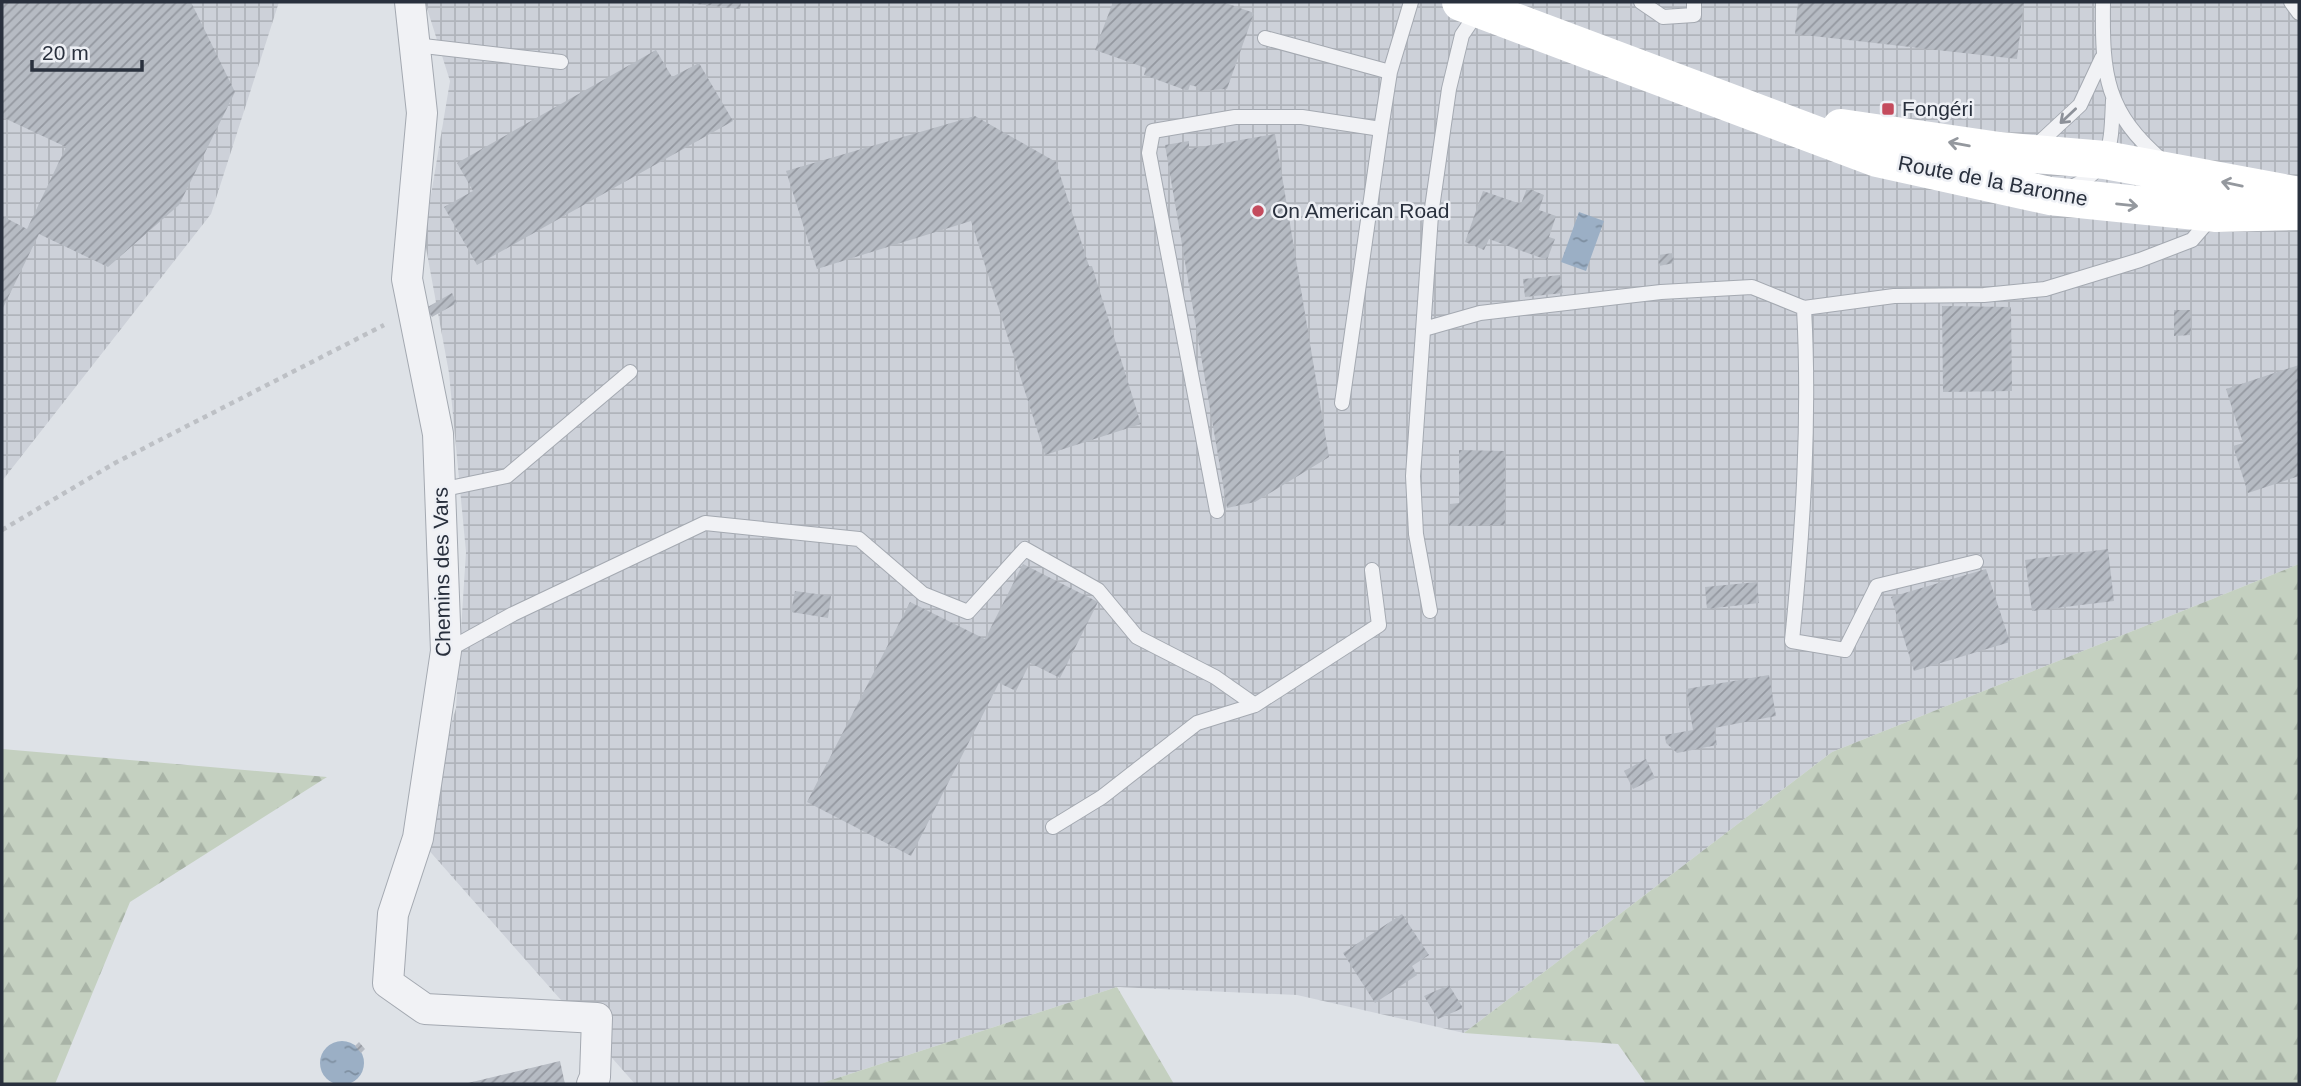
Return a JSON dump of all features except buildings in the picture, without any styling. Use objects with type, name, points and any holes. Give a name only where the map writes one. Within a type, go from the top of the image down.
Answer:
[{"type":"main road","name":"Route de la Baronne","points":[[1474,4],[1519,17],[1877,158],[2050,196],[2216,213],[2299,211]]},
{"type":"main road","name":"Route de la Baronne","points":[[1777,118],[1999,151],[2105,160],[2299,196]]},
{"type":"street","name":"Chemins des Vars","points":[[410,2],[422,113],[407,279],[438,435],[446,651],[418,838],[393,914],[388,983],[425,1009],[597,1018],[596,1077],[592,1084]]},
{"type":"lane","points":[[1342,403],[1390,72],[1410,2]]},
{"type":"lane","points":[[1641,2],[1663,17],[1694,15],[1694,2]]},
{"type":"lane","points":[[2103,2],[2102,58],[2113,100],[2132,131],[2177,172]]},
{"type":"lane","points":[[2291,2],[2299,13]]},
{"type":"lane","points":[[1430,611],[1416,534],[1413,476],[1431,215],[1449,89],[1462,35],[1474,4]]},
{"type":"lane","points":[[1265,38],[1390,72]]},
{"type":"lane","points":[[415,45],[561,62]]},
{"type":"lane","points":[[1999,151],[2039,143],[2080,105],[2102,58]]},
{"type":"lane","points":[[2050,196],[2077,184],[2098,170],[2105,160],[2111,140],[2113,100]]},
{"type":"lane","points":[[1217,511],[1149,153],[1153,131],[1248,117],[1302,117],[1381,129]]},
{"type":"lane","points":[[1424,329],[1480,313],[1661,292],[1752,287],[1804,308],[1894,296],[1983,295],[2045,289],[2140,260],[2192,240],[2216,213]]},
{"type":"lane","points":[[1804,308],[1808,378],[1803,507],[1792,641],[1845,650],[1877,586],[1976,562]]},
{"type":"lane","points":[[440,490],[507,476],[630,372]]},
{"type":"lane","points":[[446,651],[513,614],[705,523],[859,539],[923,594],[968,612],[1025,549],[1098,590],[1137,637],[1215,677],[1255,705]]},
{"type":"lane","points":[[1053,827],[1102,797],[1197,723],[1255,705],[1379,625],[1372,570]]},
{"type":"path","points":[[2,530],[116,463],[413,310]]},
{"type":"shaded area","points":[[2,2],[279,2],[211,214],[2,481]]},
{"type":"shaded area","points":[[425,2],[2299,2],[2299,564],[1832,752],[1464,1033],[1297,995],[1117,987],[819,1084],[635,1084],[418,838],[456,708],[466,552],[449,373],[424,237],[450,81]]},
{"type":"green space","points":[[2299,564],[2299,1084],[1646,1084],[1618,1044],[1464,1033],[1832,752]]},
{"type":"green space","points":[[2,749],[327,777],[130,902],[55,1084],[2,1084]]},
{"type":"green space","points":[[1117,987],[1174,1084],[819,1084]]},
{"type":"water","points":[[1579,212],[1604,221],[1586,271],[1561,262]]},
{"type":"water","points":[[342,1041],[358,1047],[364,1063],[358,1079],[342,1085],[326,1079],[320,1063],[326,1047]]},
{"type":"place","name":"Fongéri","points":[[1888,109]]},
{"type":"place","name":"On American Road","points":[[1258,211]]}]
